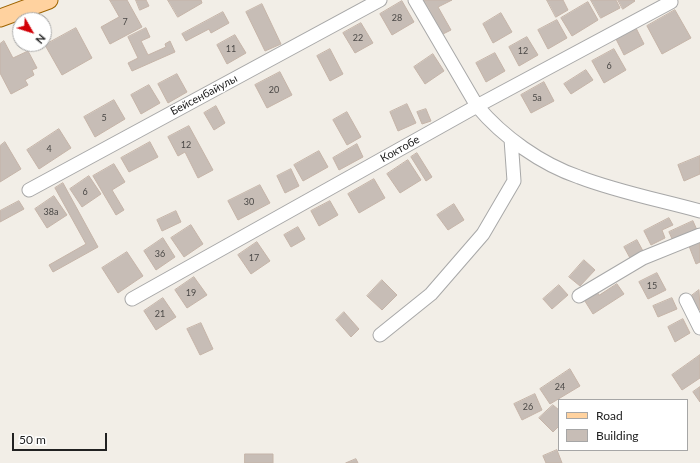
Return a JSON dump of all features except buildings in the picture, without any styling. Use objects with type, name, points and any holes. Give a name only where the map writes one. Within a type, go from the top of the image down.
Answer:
[{"type":"main road","points":[[0,18],[49,0]]},
{"type":"street","name":"Бейсенбайулы","points":[[29,190],[380,0]]},
{"type":"street","points":[[415,0],[477,106],[489,120],[511,139],[548,162],[579,177],[700,211]]},
{"type":"street","name":"Коктобе","points":[[132,299],[477,106],[671,2]]},
{"type":"street","points":[[380,335],[431,294],[483,234],[514,181],[511,139]]},
{"type":"street","points":[[579,296],[643,258],[700,235]]},
{"type":"street","points":[[686,300],[700,328]]}]
